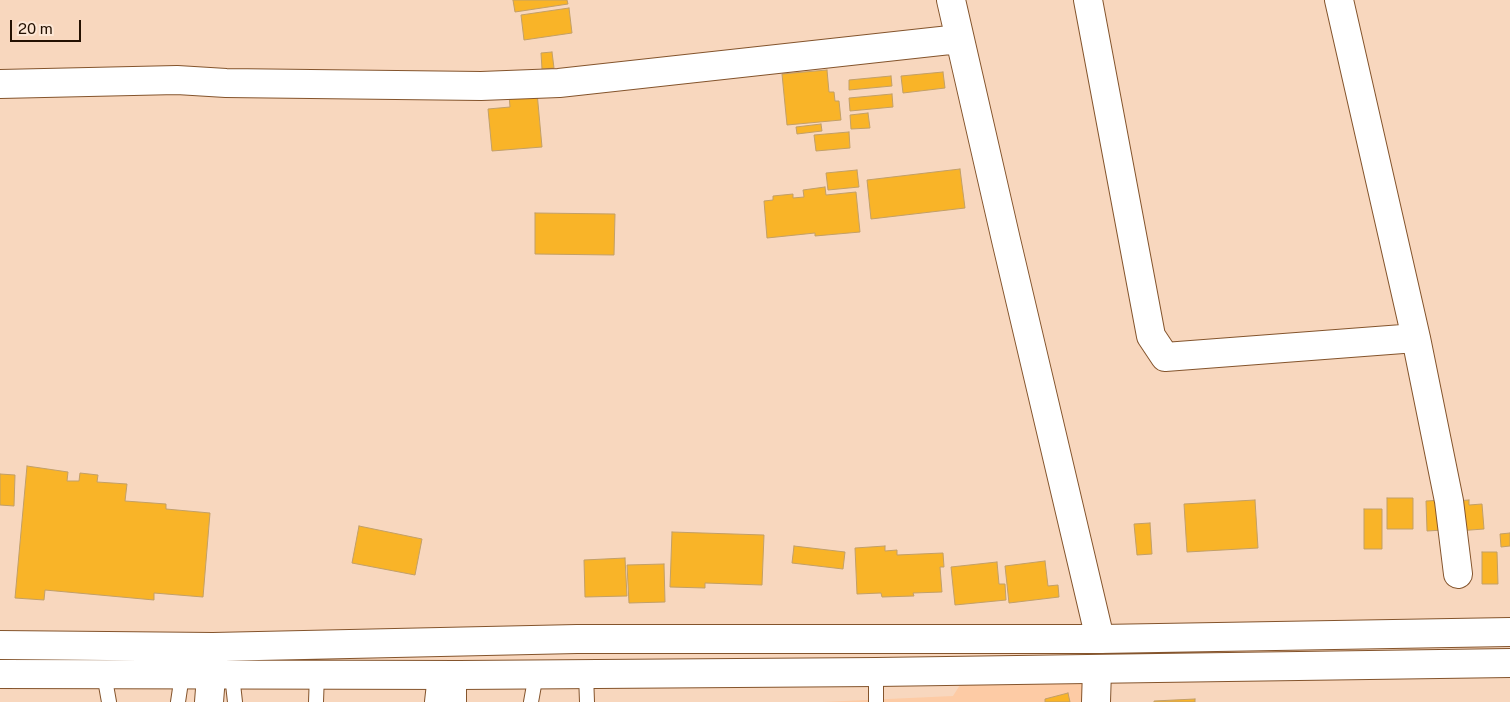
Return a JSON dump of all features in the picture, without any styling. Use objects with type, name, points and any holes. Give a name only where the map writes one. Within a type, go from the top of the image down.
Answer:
[{"type":"main road","points":[[951,0],[1100,639]]},
{"type":"main road","points":[[1088,0],[1152,336],[1165,357],[1416,338]]},
{"type":"main road","points":[[1339,0],[1416,338],[1449,501],[1458,574]]},
{"type":"main road","points":[[0,84],[177,80],[226,83],[481,86],[559,83],[959,39]]},
{"type":"main road","points":[[0,645],[213,647],[577,639],[1100,639],[1510,632]]},
{"type":"main road","points":[[209,702],[222,675],[213,647]]},
{"type":"main road","points":[[0,674],[451,675],[876,672],[1510,663]]},
{"type":"main road","points":[[1096,702],[1097,670]]},
{"type":"main road","points":[[439,702],[451,675]]},
{"type":"lane","points":[[876,672],[876,702]]},
{"type":"lane","points":[[104,674],[109,702]]},
{"type":"lane","points":[[178,702],[182,674]]},
{"type":"lane","points":[[316,702],[317,674]]},
{"type":"lane","points":[[531,702],[536,674]]},
{"type":"lane","points":[[586,674],[587,702]]},
{"type":"lane","points":[[222,675],[235,702]]},
{"type":"lane","points":[[451,675],[459,702]]},
{"type":"shaded area","points":[[1091,677],[1089,702],[823,702],[953,696],[960,685]]},
{"type":"building","points":[[513,0],[567,0],[568,4],[515,12]]},
{"type":"building","points":[[569,8],[572,33],[524,40],[521,15]]},
{"type":"building","points":[[552,52],[554,68],[542,69],[541,53]]},
{"type":"building","points":[[827,70],[829,92],[834,92],[835,101],[839,101],[841,120],[787,125],[782,74]]},
{"type":"building","points":[[943,72],[945,88],[903,93],[901,76]]},
{"type":"building","points":[[891,76],[892,86],[849,90],[849,80]]},
{"type":"building","points":[[537,92],[542,147],[492,151],[488,109],[510,107],[509,95]]},
{"type":"building","points":[[892,94],[893,107],[850,111],[849,98]]},
{"type":"building","points":[[868,113],[870,128],[851,129],[850,115]]},
{"type":"building","points":[[821,124],[822,131],[797,134],[796,127]]},
{"type":"building","points":[[849,132],[850,148],[816,151],[814,135]]},
{"type":"building","points":[[960,169],[965,208],[871,219],[867,180]]},
{"type":"building","points":[[857,170],[859,187],[828,190],[826,173]]},
{"type":"building","points":[[825,187],[826,195],[856,192],[860,232],[815,236],[815,233],[767,238],[764,201],[773,200],[773,196],[793,194],[793,198],[804,197],[803,190]]},
{"type":"building","points":[[535,213],[615,214],[614,255],[535,254]]},
{"type":"building","points":[[27,466],[68,472],[67,481],[79,481],[80,473],[98,475],[97,482],[127,484],[125,501],[166,504],[166,509],[210,513],[203,597],[154,593],[154,600],[45,590],[44,600],[15,598]]},
{"type":"building","points":[[0,474],[15,475],[14,506],[0,505]]},
{"type":"building","points":[[1387,498],[1413,498],[1413,529],[1387,529]]},
{"type":"building","points":[[1255,500],[1258,548],[1187,552],[1184,504]]},
{"type":"building","points":[[1442,500],[1443,530],[1427,531],[1426,501]]},
{"type":"building","points":[[1469,500],[1469,505],[1482,504],[1484,529],[1457,531],[1454,501]]},
{"type":"building","points":[[1364,509],[1382,509],[1382,549],[1364,549]]},
{"type":"building","points":[[1150,523],[1152,554],[1137,555],[1134,524]]},
{"type":"building","points":[[359,526],[422,539],[415,575],[352,563]]},
{"type":"building","points":[[672,532],[764,535],[762,585],[705,583],[705,588],[670,587]]},
{"type":"building","points":[[1510,533],[1510,546],[1501,547],[1500,534]]},
{"type":"building","points":[[794,546],[845,552],[843,569],[792,563]]},
{"type":"building","points":[[885,546],[885,551],[897,550],[897,555],[943,553],[944,567],[940,567],[942,592],[913,593],[914,596],[882,597],[881,593],[857,594],[855,548]]},
{"type":"building","points":[[1482,552],[1497,552],[1498,584],[1482,584]]},
{"type":"building","points":[[625,558],[627,596],[585,597],[584,560]]},
{"type":"building","points":[[1045,561],[1048,586],[1058,585],[1059,597],[1009,603],[1005,566]]},
{"type":"building","points":[[997,562],[999,584],[1005,584],[1006,600],[955,605],[951,567]]},
{"type":"building","points":[[664,564],[665,602],[629,603],[627,565]]},
{"type":"building","points":[[1068,693],[1070,702],[1045,702],[1045,699]]},
{"type":"building","points":[[1195,699],[1195,702],[1154,702],[1154,701]]}]
